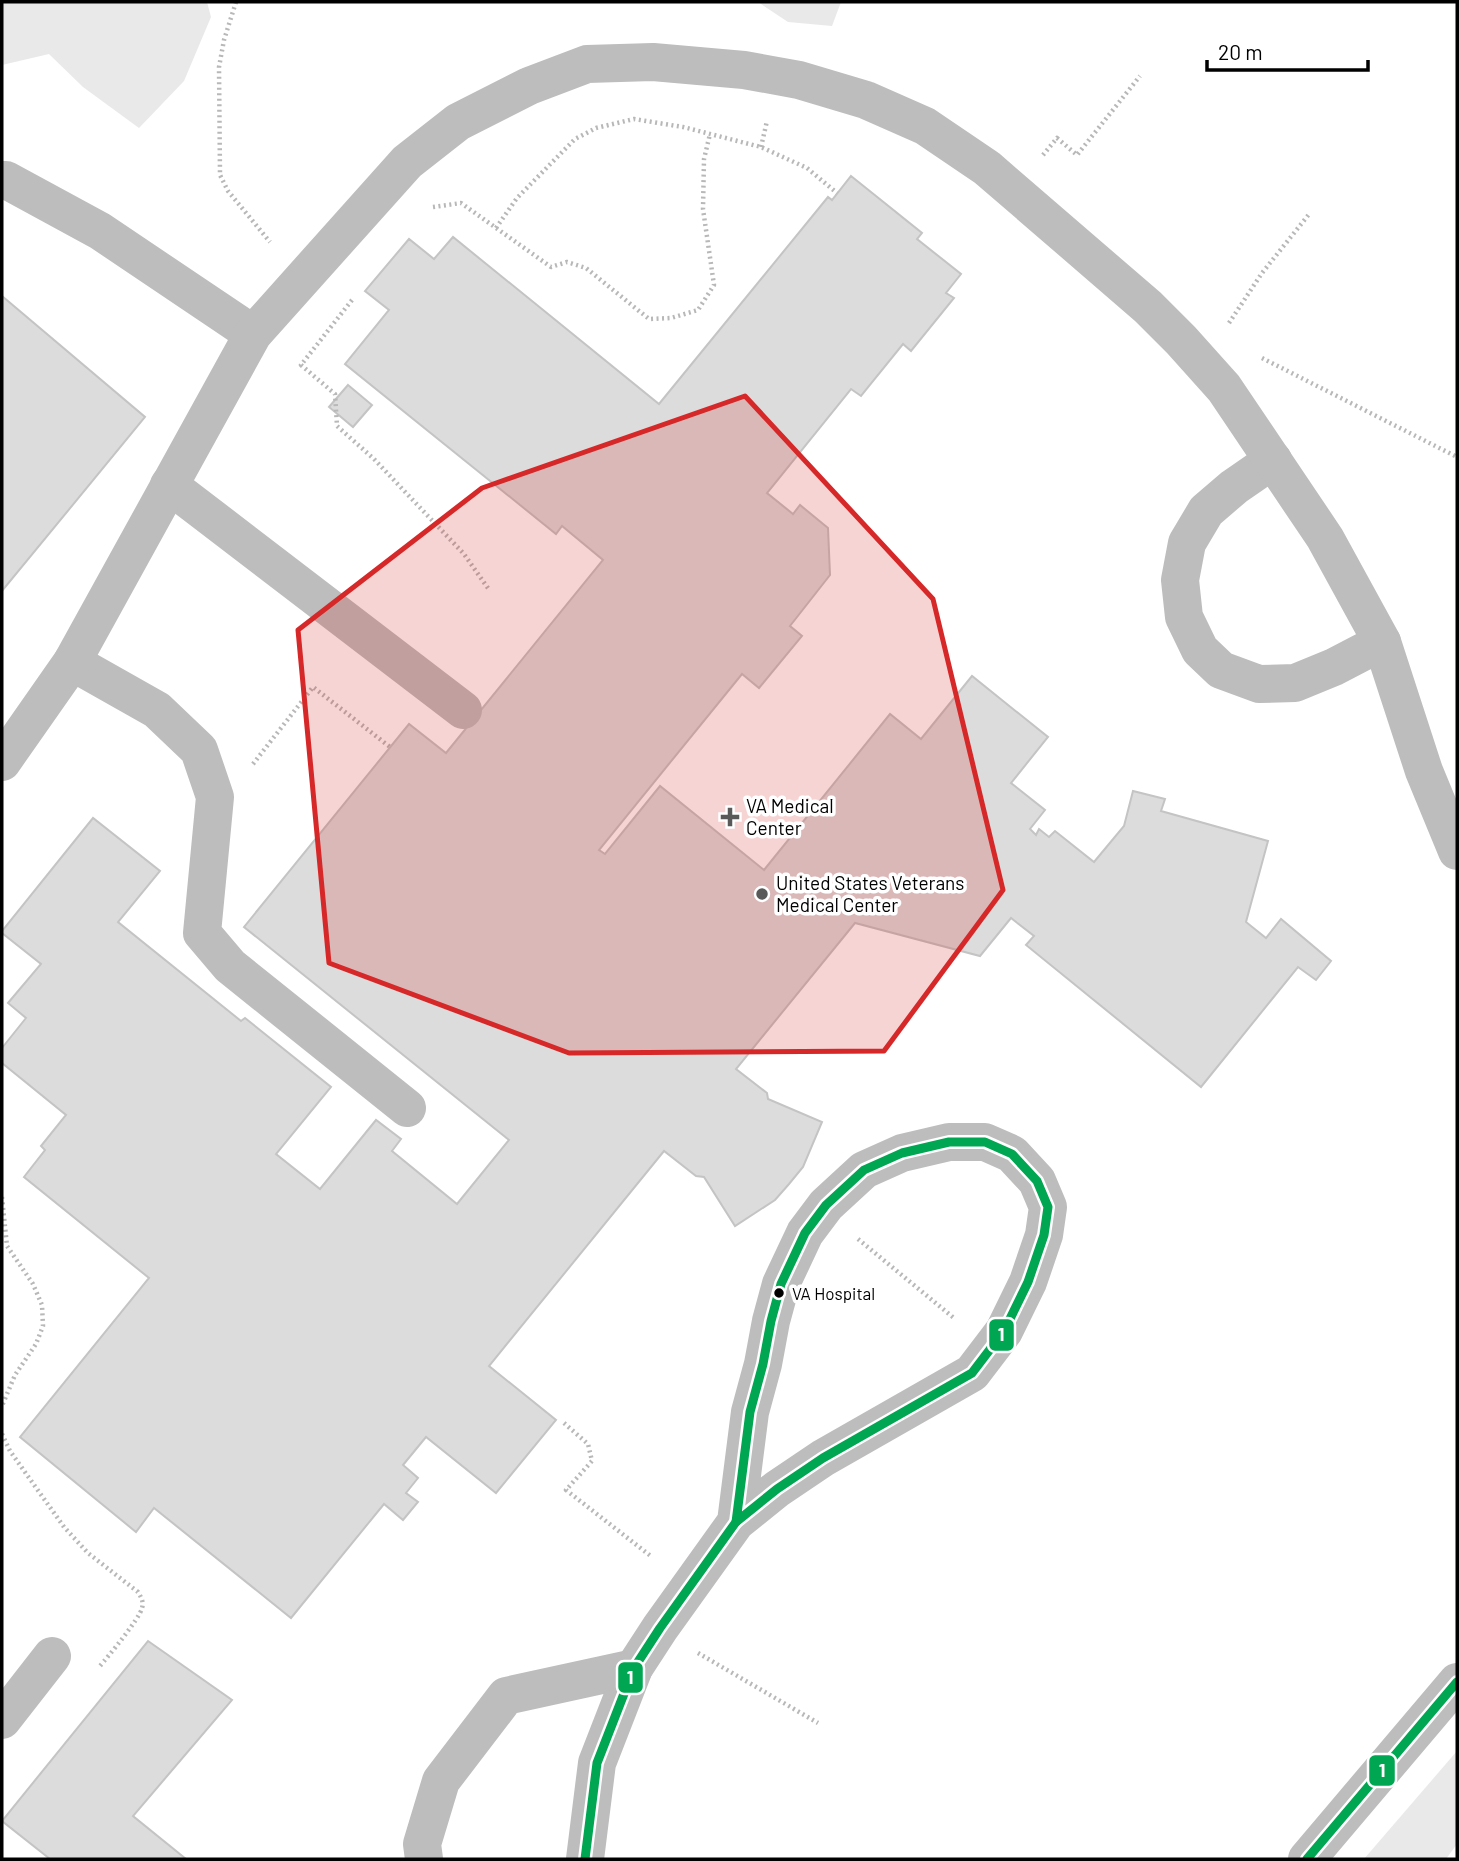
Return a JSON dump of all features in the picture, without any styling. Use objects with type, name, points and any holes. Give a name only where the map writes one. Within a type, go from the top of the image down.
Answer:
[{"type":"street","points":[[6,749],[72,662],[253,334],[407,162],[458,121],[529,86],[587,64],[653,62],[744,70],[799,79],[866,100],[925,126],[987,168],[1148,306],[1224,388],[1325,538],[1382,642],[1424,771],[1457,851]]},
{"type":"street","points":[[2,180],[100,232],[253,334]]},
{"type":"street","points":[[1273,460],[1234,487],[1206,511],[1187,543],[1180,580],[1184,617],[1200,650],[1221,670],[1259,684],[1295,683],[1334,667],[1382,642]]},
{"type":"street","points":[[169,485],[463,710]]},
{"type":"street","points":[[72,662],[158,710],[199,750],[215,797],[202,933],[230,966],[407,1108]]},
{"type":"street","points":[[585,1859],[597,1763],[634,1668],[737,1522],[777,1489],[823,1458],[972,1373],[1004,1331],[1032,1270],[1044,1235],[1048,1207],[1037,1181],[1012,1154],[985,1142],[949,1142],[902,1153],[864,1170],[826,1205],[805,1233],[781,1284],[771,1321],[750,1412],[737,1522]]},
{"type":"street","points":[[2,1720],[52,1656]]},
{"type":"street","points":[[424,1859],[422,1844],[441,1781],[506,1696],[634,1668]]},
{"type":"street","points":[[1307,1859],[1457,1682]]},
{"type":"path","points":[[236,2],[219,67],[220,175],[228,191],[278,251]]},
{"type":"path","points":[[1053,143],[1057,138],[1077,155],[1140,76]]},
{"type":"path","points":[[496,228],[517,198],[575,139],[596,128],[634,119],[683,127],[761,148],[807,168],[838,193]]},
{"type":"path","points":[[424,213],[434,205],[461,203],[551,267],[567,262],[586,268],[649,319],[671,318],[698,310],[713,285],[703,209],[704,159],[710,134]]},
{"type":"path","points":[[1226,328],[1262,274],[1310,213]]},
{"type":"path","points":[[354,297],[301,365],[335,394],[337,426],[374,459],[464,554],[490,591]]},
{"type":"path","points":[[1255,354],[1457,457]]},
{"type":"path","points":[[215,797],[231,793],[313,687],[390,747]]},
{"type":"path","points":[[2,1197],[7,1246],[33,1284],[42,1305],[43,1326],[36,1344],[15,1375],[2,1406]]},
{"type":"path","points":[[852,1234],[958,1321]]},
{"type":"path","points":[[564,1423],[588,1444],[592,1461],[566,1490],[655,1559]]},
{"type":"path","points":[[2,1434],[10,1451],[64,1527],[88,1553],[138,1592],[142,1599],[142,1609],[111,1654],[85,1683],[52,1656]]},
{"type":"path","points":[[689,1648],[818,1723]]},
{"type":"highlighted area","points":[[745,396],[933,599],[1003,890],[884,1051],[569,1053],[329,963],[298,630],[482,488]]},
{"type":"shaded area","points":[[2,2],[207,2],[211,17],[184,81],[139,128],[83,87],[49,54],[2,65]]},
{"type":"shaded area","points":[[758,2],[841,2],[832,26],[788,22]]},
{"type":"shaded area","points":[[1457,1751],[1457,1844],[1446,1859],[1364,1859]]},
{"type":"building","name":"United States Veterans Medical Center","points":[[851,176],[922,233],[917,239],[961,274],[946,293],[954,298],[911,351],[903,344],[861,396],[851,389],[767,493],[793,514],[800,505],[828,528],[830,575],[790,626],[802,636],[759,688],[742,674],[599,850],[605,854],[660,786],[764,870],[890,714],[921,739],[972,676],[1048,737],[1011,783],[1045,810],[1030,829],[1036,835],[1039,829],[1049,837],[1055,831],[1094,862],[1124,826],[1133,791],[1165,799],[1161,811],[1268,841],[1246,922],[1266,938],[1281,919],[1331,961],[1316,980],[1298,967],[1201,1087],[1026,945],[1034,936],[1011,918],[980,956],[855,923],[736,1069],[767,1093],[768,1099],[822,1122],[803,1167],[775,1200],[735,1226],[704,1177],[696,1176],[664,1151],[489,1366],[556,1420],[496,1493],[426,1437],[403,1465],[418,1478],[406,1493],[418,1502],[403,1520],[384,1504],[291,1618],[154,1508],[136,1532],[20,1437],[149,1278],[24,1177],[45,1150],[41,1146],[66,1115],[2,1063],[2,1048],[26,1018],[8,1003],[41,964],[2,931],[93,818],[160,871],[118,922],[241,1021],[245,1018],[331,1087],[276,1154],[320,1189],[376,1120],[401,1139],[392,1151],[457,1204],[509,1140],[244,927],[409,724],[446,753],[603,560],[562,526],[556,534],[345,364],[389,310],[365,291],[409,239],[434,259],[453,237],[659,404],[828,197],[832,200]]},
{"type":"building","points":[[2,296],[145,417],[2,591]]},
{"type":"building","points":[[348,385],[372,405],[353,427],[329,407]]},
{"type":"building","points":[[148,1641],[232,1700],[133,1816],[186,1859],[50,1859],[2,1821]]},
{"type":"transit line","name":"1","points":[[949,1142],[985,1142],[1012,1154],[1037,1181],[1048,1207],[1044,1235],[1028,1282],[1004,1331],[972,1373],[823,1458],[777,1489],[736,1522],[750,1412],[771,1321],[781,1284],[805,1233],[826,1205],[864,1170],[902,1153],[949,1142]]},
{"type":"transit line","name":"1","points":[[585,1859],[597,1763],[634,1668],[736,1522]]},
{"type":"transit line","name":"1","points":[[1307,1859],[1457,1682]]},
{"type":"place","name":"VA Medical Center","points":[[730,817]]},
{"type":"place","name":"United States Veterans Medical Center","points":[[762,894]]},
{"type":"place","name":"VA Hospital","points":[[779,1293]]}]
